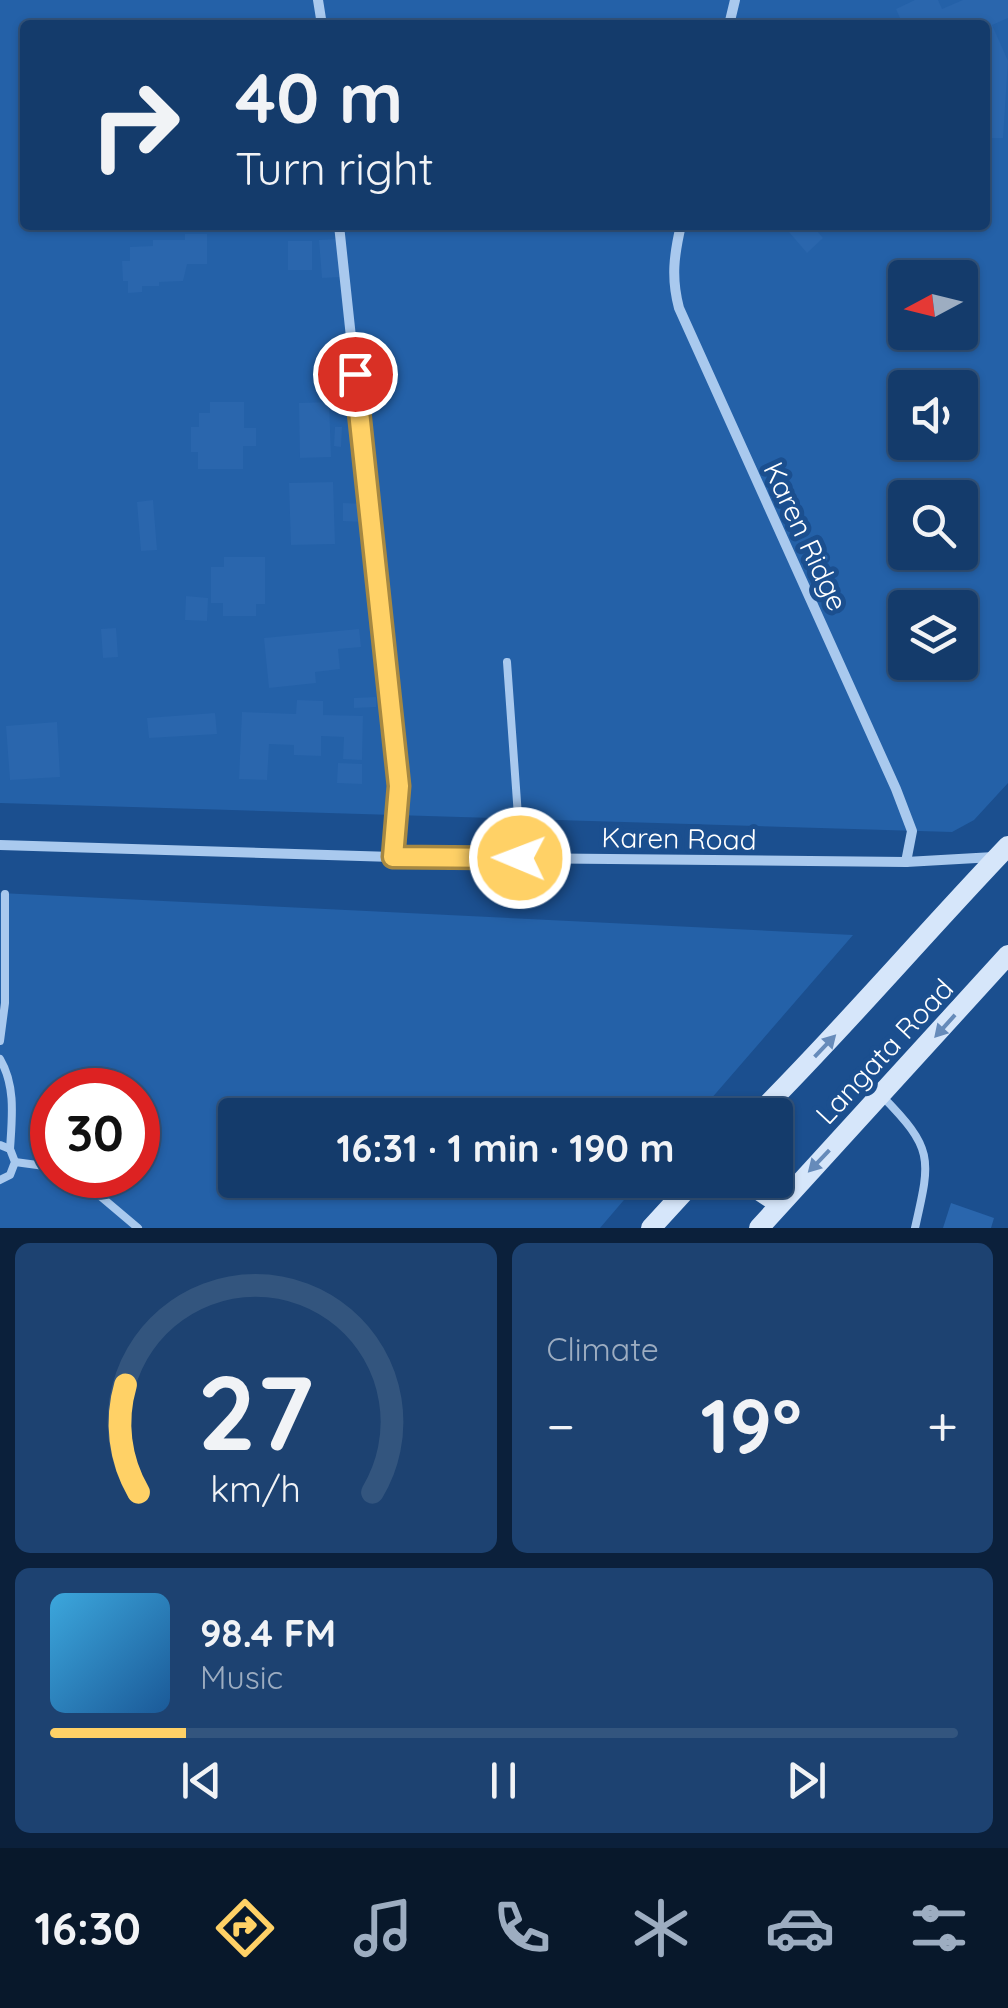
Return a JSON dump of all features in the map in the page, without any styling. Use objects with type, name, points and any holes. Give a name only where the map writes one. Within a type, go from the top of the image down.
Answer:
[{"type":"main road","name":"Langata Road","points":[[774,1098],[1003,851]]},
{"type":"main road","name":"Langata Road","points":[[793,1188],[882,1096],[1008,955]]},
{"type":"main road","points":[[651,1228],[678,1198]]},
{"type":"main road","name":"Langata Road","points":[[759,1228],[784,1198]]},
{"type":"street","points":[[340,230],[399,786],[393,857]]},
{"type":"street","name":"Karen Ridge","points":[[680,230],[673,260],[673,285],[680,308],[896,788],[912,832],[906,862]]},
{"type":"street","name":"Karen Road","points":[[0,845],[393,857],[906,862],[1003,851]]},
{"type":"lane","points":[[507,662],[520,858]]},
{"type":"lane","points":[[0,1041],[5,1003],[6,894]]},
{"type":"lane","points":[[0,1058],[12,1090],[10,1150],[15,1162],[10,1175],[0,1180]]},
{"type":"lane","points":[[882,1096],[915,1130],[926,1158],[927,1173],[915,1228]]},
{"type":"lane","points":[[0,1145],[10,1150]]},
{"type":"lane","points":[[15,1162],[30,1164]]},
{"type":"lane","points":[[102,1198],[138,1228]]},
{"type":"shaded area","points":[[0,0],[1008,0],[1008,783],[974,820],[952,832],[0,803]]},
{"type":"shaded area","points":[[0,893],[853,935],[712,1098],[218,1098],[218,1198],[626,1198],[600,1228],[0,1228]]},
{"type":"building","points":[[915,0],[938,0],[942,9],[963,0],[1008,0],[1008,18],[992,25],[1008,61],[1003,138],[990,138],[990,20],[901,20],[896,9]]},
{"type":"building","points":[[787,230],[816,230],[823,238],[807,253]]},
{"type":"building","points":[[185,234],[207,234],[207,264],[187,264],[183,281],[159,282],[159,286],[142,286],[142,292],[128,293],[122,261],[130,261],[130,247],[153,246],[153,240],[185,240]]},
{"type":"building","points":[[338,239],[341,277],[322,278],[319,240]]},
{"type":"building","points":[[288,241],[312,241],[312,270],[288,270]]},
{"type":"building","points":[[210,402],[244,402],[244,428],[256,428],[256,446],[243,446],[243,469],[198,469],[198,452],[191,452],[191,427],[199,427],[199,413],[210,413]]},
{"type":"building","points":[[329,402],[331,457],[300,458],[299,403]]},
{"type":"building","points":[[335,427],[342,427],[341,447],[334,446]]},
{"type":"building","points":[[333,482],[335,544],[291,545],[289,483]]},
{"type":"building","points":[[153,500],[157,550],[141,551],[137,502]]},
{"type":"building","points":[[343,503],[365,504],[364,522],[343,521]]},
{"type":"building","points":[[224,557],[265,557],[265,604],[256,604],[256,616],[223,616],[223,603],[211,603],[211,567],[224,567]]},
{"type":"building","points":[[186,596],[208,598],[207,621],[185,620]]},
{"type":"building","points":[[116,628],[118,657],[103,658],[101,629]]},
{"type":"building","points":[[359,629],[361,647],[338,649],[340,669],[315,672],[316,683],[269,688],[264,638]]},
{"type":"building","points":[[376,697],[376,707],[354,708],[354,698]]},
{"type":"building","points":[[297,700],[323,701],[323,715],[363,716],[362,760],[343,759],[344,737],[321,736],[321,756],[294,755],[294,745],[269,744],[267,780],[239,779],[242,712],[296,714]]},
{"type":"building","points":[[215,713],[217,734],[149,738],[147,718]]},
{"type":"building","points":[[57,722],[60,777],[10,780],[6,726]]},
{"type":"building","points":[[338,763],[362,764],[362,784],[337,783]]},
{"type":"building","points":[[951,1203],[994,1218],[991,1228],[943,1228]]},
{"type":"route","points":[[355,374],[399,786],[393,857],[520,858]]}]
